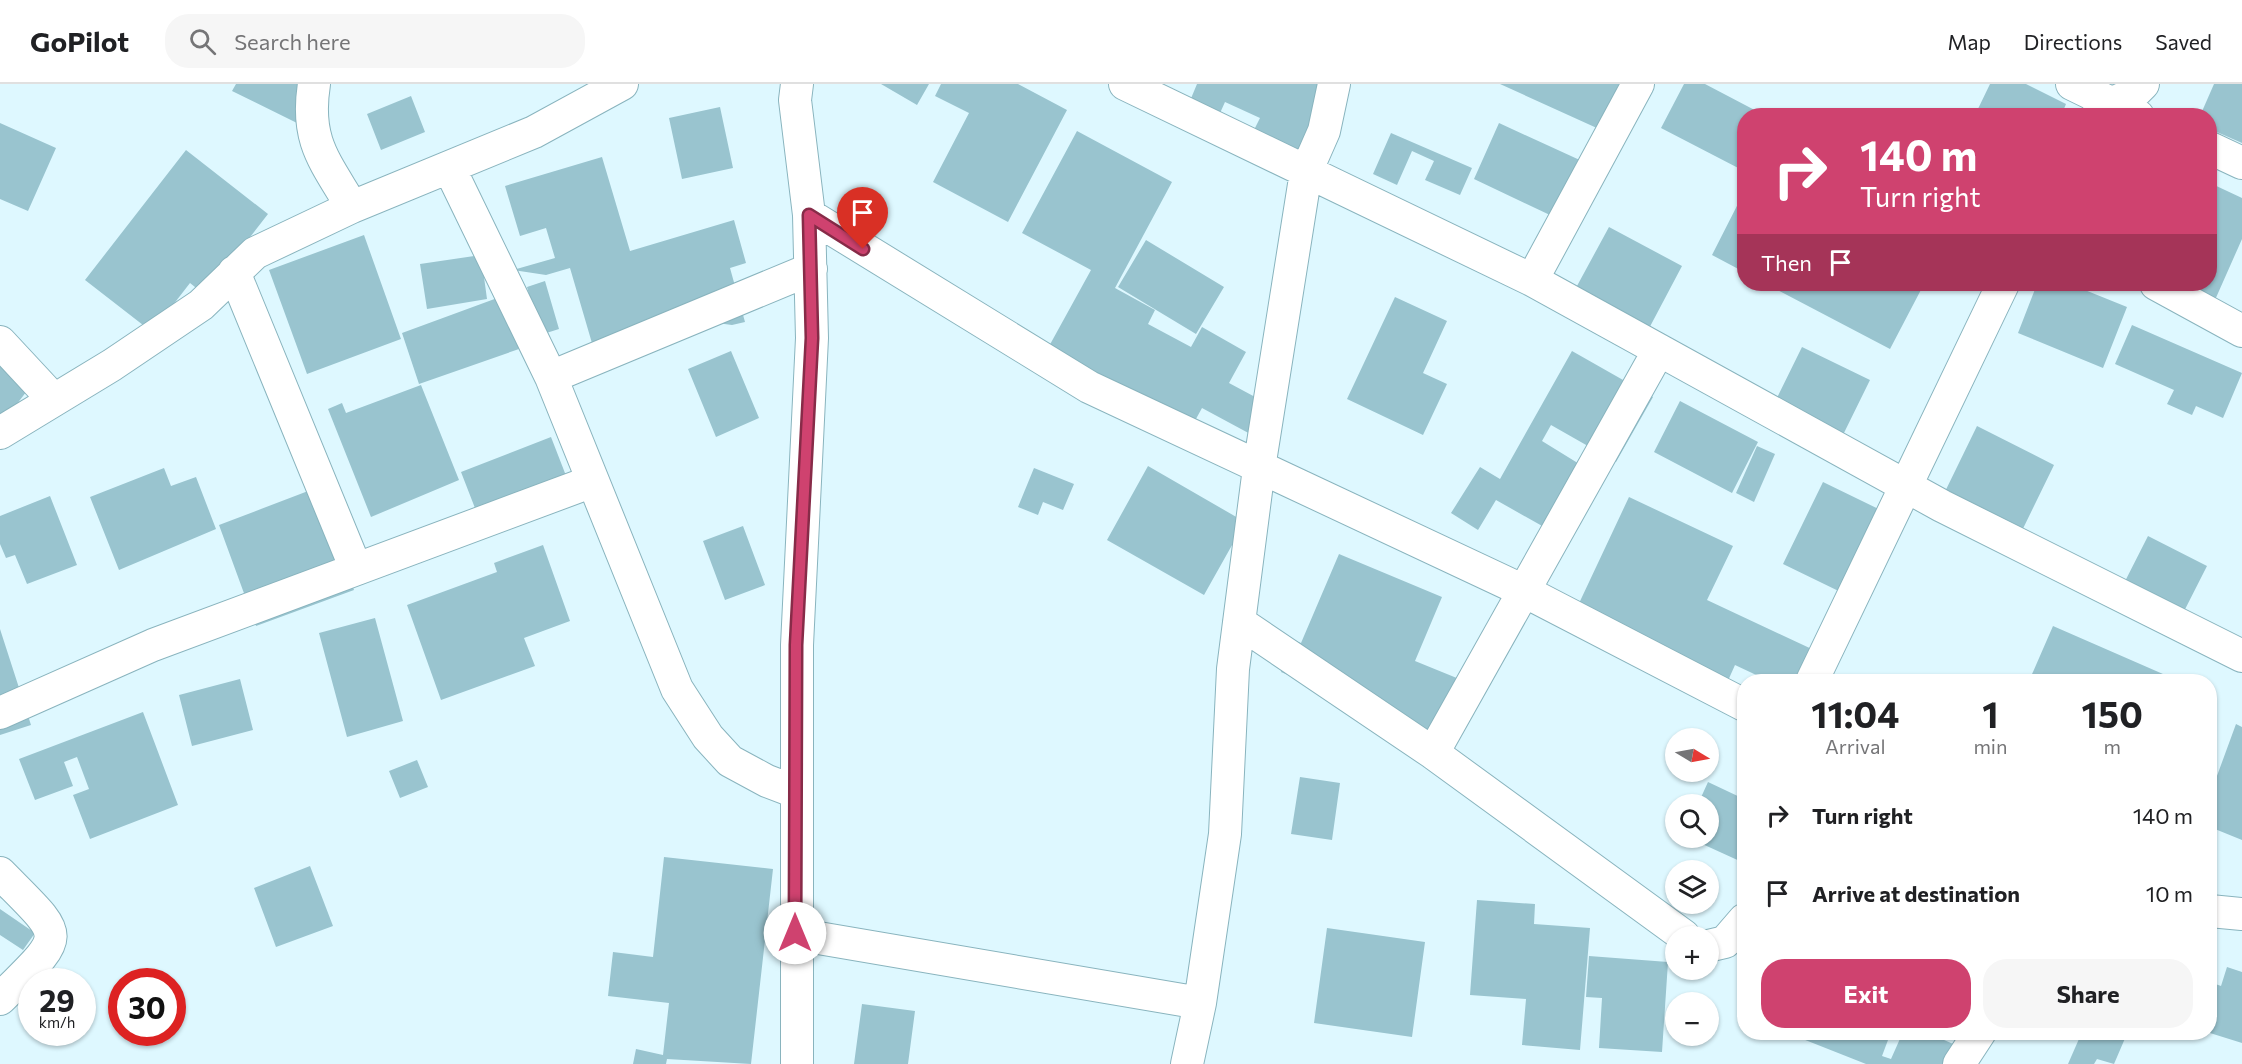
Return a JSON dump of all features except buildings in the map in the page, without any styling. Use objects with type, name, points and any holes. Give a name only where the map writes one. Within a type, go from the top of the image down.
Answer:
[{"type":"street","points":[[314,84],[310,111],[315,144],[352,207]]},
{"type":"street","points":[[0,433],[201,305],[255,253],[352,207],[534,132],[622,84]]},
{"type":"street","points":[[797,84],[795,100],[809,215],[812,338],[796,645],[797,1064]]},
{"type":"street","points":[[1125,84],[1532,280],[1906,486],[2145,610],[2242,656]]},
{"type":"street","points":[[1187,1064],[1200,1004],[1224,834],[1233,669],[1259,468],[1306,172],[1324,131],[1334,84]]},
{"type":"street","points":[[1532,280],[1638,84]]},
{"type":"street","points":[[2072,84],[2107,108]]},
{"type":"street","points":[[2117,108],[2143,84]]},
{"type":"street","points":[[2217,151],[2242,163]]},
{"type":"street","points":[[449,167],[551,376],[677,688],[708,737],[730,761],[767,781],[796,792]]},
{"type":"street","points":[[809,215],[1089,387],[1524,591],[1737,701]]},
{"type":"street","points":[[551,376],[811,269]]},
{"type":"street","points":[[234,272],[356,569]]},
{"type":"street","points":[[1815,674],[1999,291]]},
{"type":"street","points":[[2169,291],[2242,331]]},
{"type":"street","points":[[0,342],[54,400]]},
{"type":"street","points":[[1433,753],[1659,350]]},
{"type":"street","points":[[0,712],[153,645],[593,481]]},
{"type":"street","points":[[1239,622],[1433,753],[1670,926]]},
{"type":"street","points":[[0,873],[46,920],[53,933],[52,943],[46,953],[0,999]]},
{"type":"street","points":[[2217,912],[2242,914]]},
{"type":"street","points":[[1719,943],[1725,942],[1737,928]]},
{"type":"street","points":[[795,933],[1200,1004]]},
{"type":"street","points":[[1959,1064],[1975,1040]]},
{"type":"route","points":[[795,933],[796,645],[812,338],[809,215],[863,249]]}]
